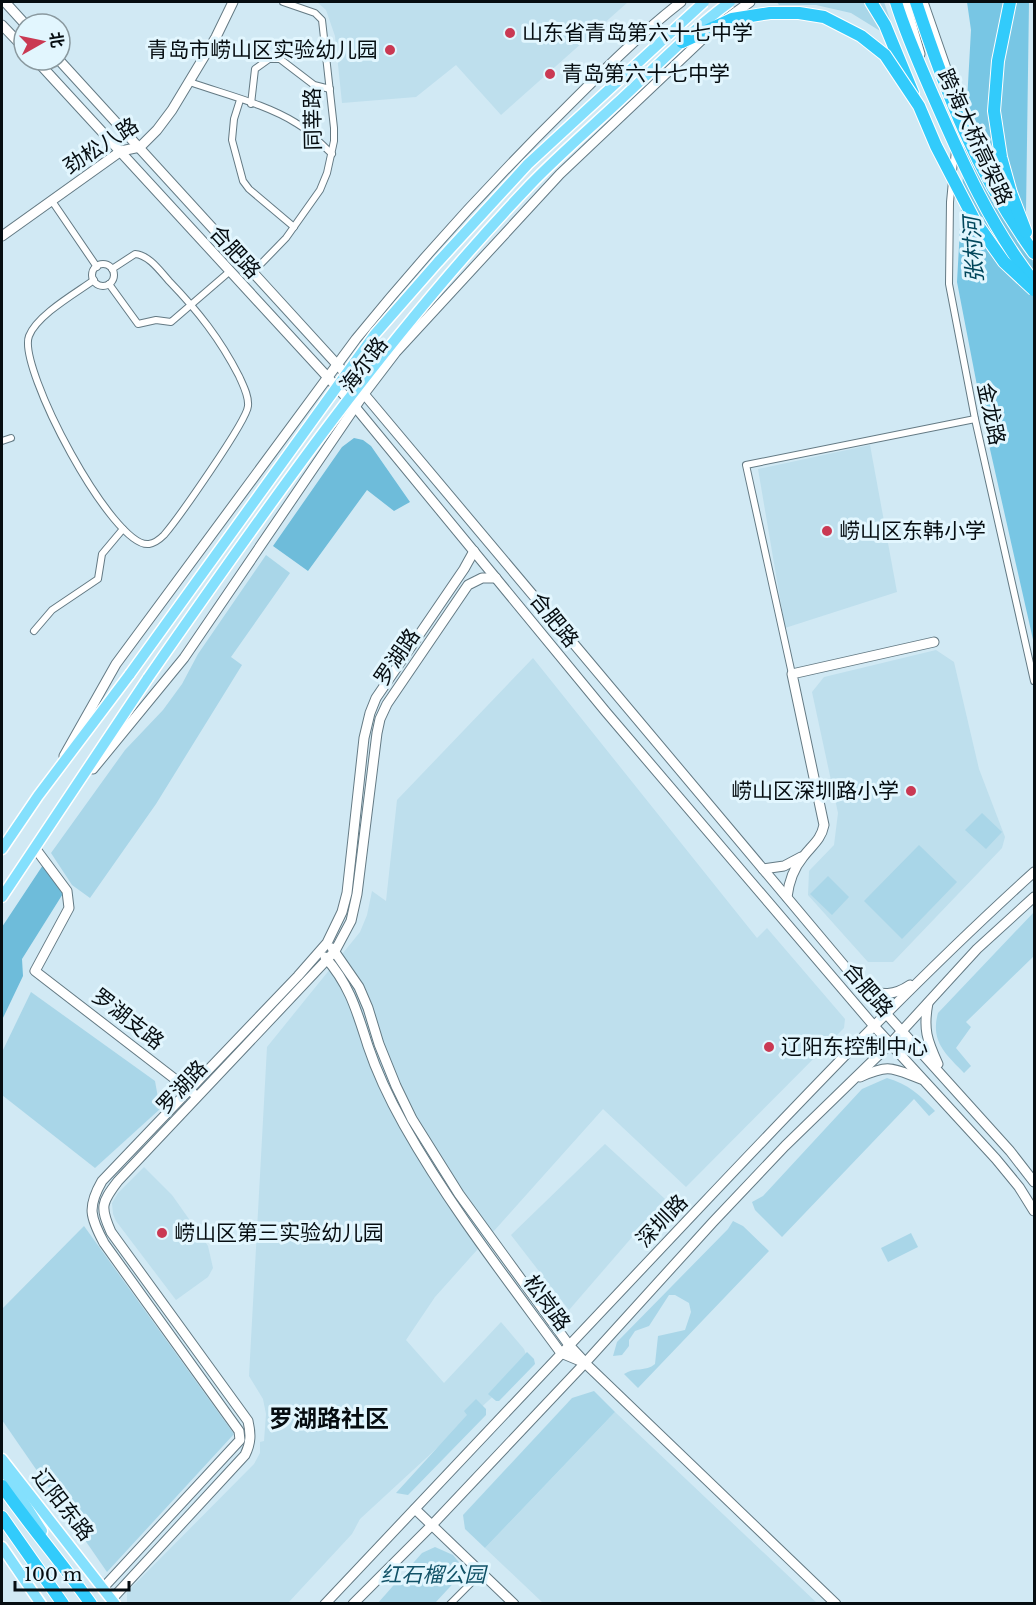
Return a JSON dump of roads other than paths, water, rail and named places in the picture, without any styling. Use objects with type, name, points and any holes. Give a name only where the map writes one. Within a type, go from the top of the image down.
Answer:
[{"type":"highway","points":[[871,2],[885,25],[936,146],[975,221],[1004,262],[1034,293]]},
{"type":"highway","name":"跨海大桥高架路","points":[[896,2],[918,60],[981,199],[1008,247],[1035,282]]},
{"type":"highway","name":"跨海大桥高架路","points":[[916,2],[954,108],[984,174],[1015,227],[1035,253]]},
{"type":"highway","points":[[1010,2],[998,61],[993,111],[1001,157],[1011,193],[1023,226],[1035,246]]},
{"type":"highway","points":[[682,42],[732,19],[770,13],[799,13],[824,17],[861,36],[885,55],[919,106]]},
{"type":"highway","name":"辽阳东路","points":[[2,1486],[28,1522],[56,1554],[91,1604]]},
{"type":"highway","points":[[2,1517],[63,1604]]},
{"type":"main road","name":"海尔路","points":[[2,849],[49,781],[130,674],[375,334],[528,164],[704,2]]},
{"type":"main road","name":"海尔路","points":[[2,898],[148,678],[237,550],[364,377],[451,271],[532,183],[682,42],[730,2]]},
{"type":"main road","name":"辽阳东路","points":[[2,1459],[114,1601]]},
{"type":"main road","points":[[2,1467],[56,1554]]},
{"type":"main road","points":[[2,1525],[18,1542]]},
{"type":"main road","points":[[2,1547],[40,1604]]},
{"type":"street","name":"劲松八路","points":[[2,236],[121,151],[140,147],[157,130],[190,82],[233,2]]},
{"type":"street","name":"同莘路","points":[[253,272],[286,238],[320,190],[332,154],[334,128],[322,20],[315,13],[283,2]]},
{"type":"street","name":"海尔路","points":[[49,781],[116,664],[338,363],[389,299],[514,160],[591,83],[681,2]]},
{"type":"street","name":"海尔路","points":[[66,801],[184,658],[364,394],[396,352],[560,174],[710,32],[750,2]]},
{"type":"street","points":[[905,2],[936,106],[955,150],[998,237],[1034,293]]},
{"type":"street","points":[[923,2],[965,114],[994,176],[1035,246]]},
{"type":"street","points":[[251,104],[254,73],[258,66],[269,59],[280,59],[314,86],[330,89]]},
{"type":"street","name":"合肥路","points":[[47,72],[356,408],[606,712],[874,1026],[996,1159],[1035,1211]]},
{"type":"street","name":"合肥路","points":[[70,72],[338,363],[863,988],[940,1072],[1035,1182]]},
{"type":"street","points":[[190,82],[294,122],[306,129],[332,154]]},
{"type":"street","points":[[240,100],[234,119],[232,140],[243,181],[249,189],[294,227]]},
{"type":"street","name":"金龙路","points":[[955,150],[950,202],[949,284],[975,418],[1035,681]]},
{"type":"street","points":[[52,201],[97,267]]},
{"type":"street","points":[[94,280],[38,321],[29,336],[27,349],[58,429],[82,475],[123,529],[131,537],[144,544],[159,540],[177,518],[228,444],[248,409],[248,400],[232,362],[215,334],[191,304],[146,257],[141,254],[129,257],[112,269]]},
{"type":"street","points":[[107,265],[112,269],[113,279],[109,284],[99,285],[94,280],[93,273],[97,267],[107,265]]},
{"type":"street","points":[[109,284],[138,324],[156,320],[171,322],[229,272]]},
{"type":"street","points":[[787,897],[791,874],[803,856],[822,835],[824,817],[746,465],[975,418]]},
{"type":"street","points":[[2,441],[11,438]]},
{"type":"street","points":[[34,631],[52,610],[98,579],[102,554],[123,529]]},
{"type":"street","points":[[103,1587],[240,1440],[239,1431],[104,1243],[93,1223],[91,1208],[94,1195],[102,1181],[327,943],[342,912],[347,893],[364,738],[370,713],[376,698],[474,551]]},
{"type":"street","name":"罗湖路","points":[[114,1601],[245,1455],[250,1442],[251,1430],[248,1421],[111,1232],[103,1214],[105,1197],[335,951],[351,921],[357,894],[377,734],[387,704],[468,585],[477,579],[496,578]]},
{"type":"street","points":[[792,674],[934,642]]},
{"type":"street","name":"罗湖支路","points":[[35,848],[68,891],[69,908],[35,971],[198,1097]]},
{"type":"street","points":[[763,869],[784,866],[803,856]]},
{"type":"street","name":"深圳路","points":[[325,1604],[886,1013],[965,934],[1035,872]]},
{"type":"street","name":"深圳路","points":[[353,1604],[432,1525],[585,1363],[785,1146],[891,1043],[977,950],[1035,897]]},
{"type":"street","name":"松岗路","points":[[327,943],[359,987],[379,1044],[412,1119],[459,1194],[569,1345],[836,1604]]},
{"type":"street","name":"松岗路","points":[[320,952],[350,993],[387,1092],[450,1202],[561,1353],[585,1363]]},
{"type":"street","points":[[863,988],[891,994],[925,976]]},
{"type":"street","points":[[928,1002],[925,1022],[926,1039],[940,1072]]},
{"type":"street","points":[[854,1079],[873,1070],[887,1068],[923,1080]]},
{"type":"street","points":[[415,1509],[514,1604]]},
{"type":"street","points":[[450,1604],[482,1572]]},
{"type":"water","name":"张村河","points":[[967,2],[1029,2],[1026,212],[1034,270],[1034,644],[985,427],[957,282],[971,30]]},
{"type":"place","name":"山东省青岛第六十七中学","points":[[510,33]]},
{"type":"place","name":"青岛市崂山区实验幼儿园","points":[[390,50]]},
{"type":"place","name":"青岛第六十七中学","points":[[550,74]]},
{"type":"place","name":"崂山区东韩小学","points":[[827,531]]},
{"type":"place","name":"崂山区深圳路小学","points":[[911,791]]},
{"type":"place","name":"辽阳东控制中心","points":[[769,1047]]},
{"type":"place","name":"崂山区第三实验幼儿园","points":[[162,1233]]},
{"type":"district","name":"罗湖路社区","points":[[329,1419]]},
{"type":"park label","name":"红石榴公园","points":[[433,1575]]}]
